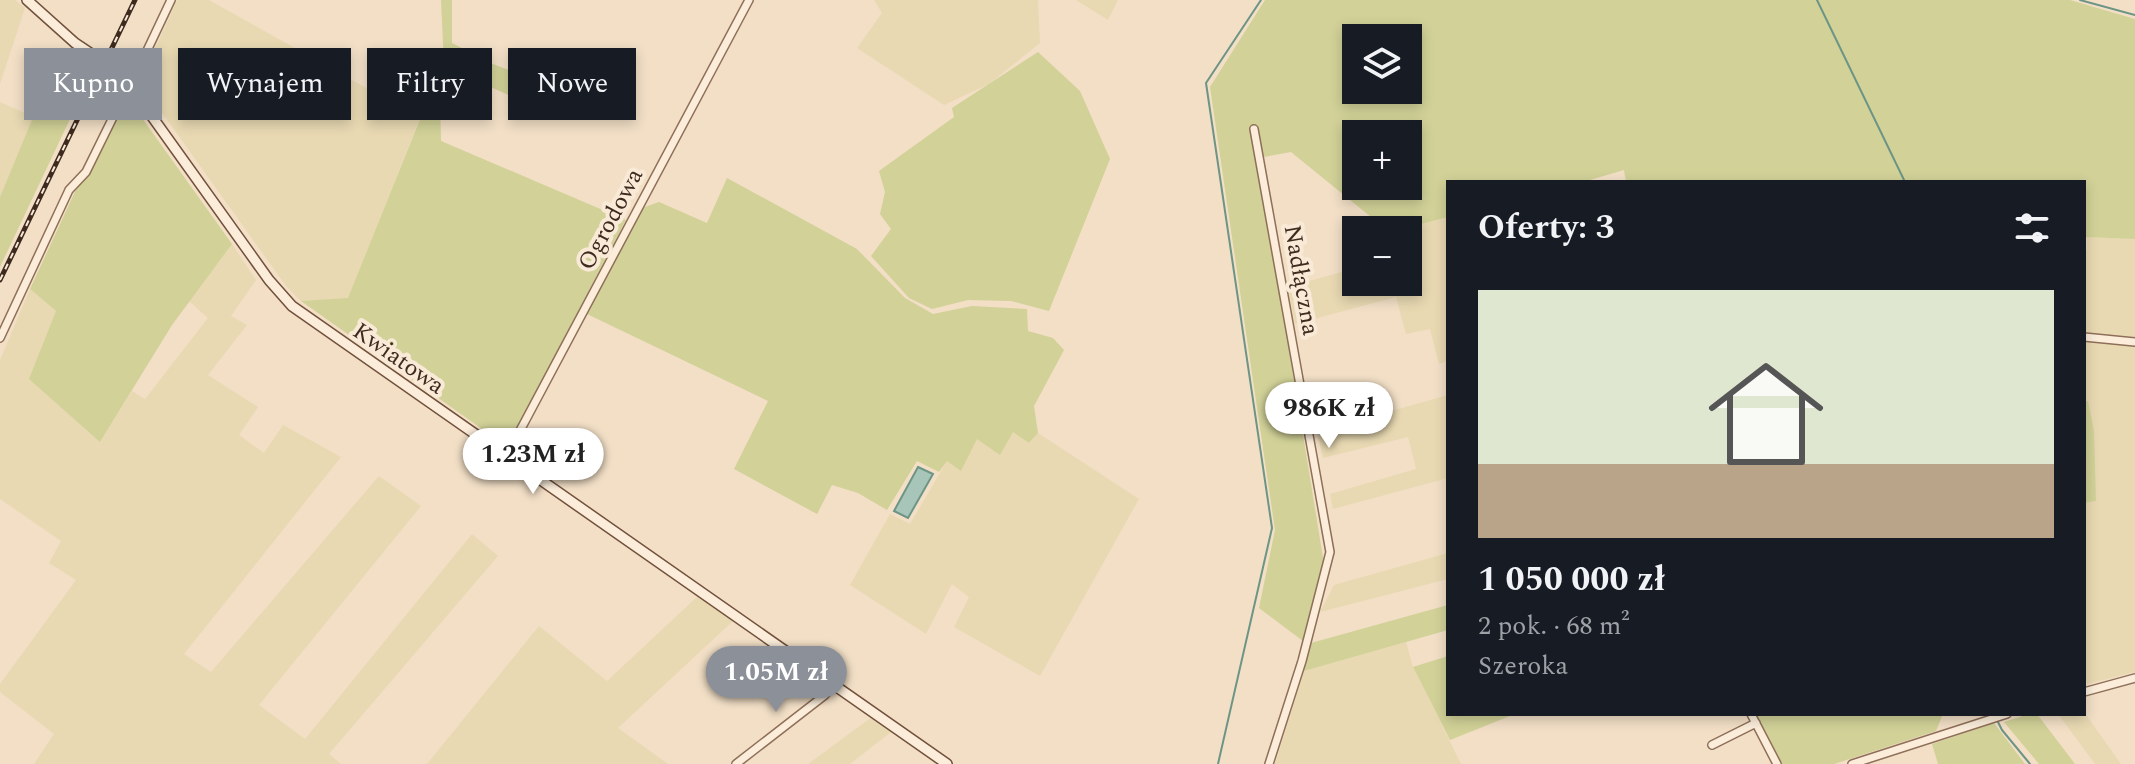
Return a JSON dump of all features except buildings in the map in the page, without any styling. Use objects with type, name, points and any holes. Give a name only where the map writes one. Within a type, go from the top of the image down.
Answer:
[{"type":"street","name":"Kwiatowa","points":[[27,0],[82,48]]},
{"type":"street","points":[[148,48],[171,0]]},
{"type":"street","name":"Ogrodowa","points":[[506,457],[749,0]]},
{"type":"street","points":[[0,338],[69,190],[86,172],[112,120]]},
{"type":"street","name":"Kwiatowa","points":[[155,120],[279,293],[311,320],[947,764]]},
{"type":"street","name":"Nadłączna","points":[[1254,129],[1330,542],[1328,565],[1302,661],[1269,764]]},
{"type":"street","points":[[2086,337],[2135,342]]},
{"type":"street","points":[[2086,691],[2135,678]]},
{"type":"street","points":[[736,764],[834,685]]},
{"type":"street","points":[[1752,716],[1777,764]]},
{"type":"street","points":[[1852,764],[2000,716]]},
{"type":"street","points":[[1712,745],[1756,723]]},
{"type":"shaded area","points":[[0,0],[15,0],[25,8],[0,84]]},
{"type":"shaded area","points":[[177,0],[209,0],[295,48],[178,48],[178,120],[351,120],[351,79],[367,88],[367,120],[419,120],[348,299],[301,301],[286,286],[162,113],[162,48],[155,48]]},
{"type":"shaded area","points":[[874,0],[1038,0],[1040,43],[989,84],[944,105],[857,48],[882,13]]},
{"type":"shaded area","points":[[1076,0],[1118,0],[1108,20]]},
{"type":"shaded area","points":[[0,102],[24,113],[24,120],[33,120],[0,197]]},
{"type":"shaded area","points":[[1446,218],[1446,362],[1439,364],[1430,329],[1406,334],[1396,297],[1295,324],[1288,287],[1342,272],[1342,296],[1422,296],[1422,224]]},
{"type":"shaded area","points":[[2087,237],[2135,239],[2135,339],[2086,334]]},
{"type":"shaded area","points":[[232,244],[256,280],[231,316],[247,325],[208,375],[258,407],[239,435],[264,453],[283,425],[341,457],[184,654],[211,672],[379,476],[421,506],[259,705],[305,739],[472,534],[498,556],[329,754],[341,764],[34,764],[54,734],[0,692],[0,684],[76,580],[49,563],[61,541],[0,499],[0,360],[30,289],[56,311],[100,442],[132,391],[145,399],[208,318],[189,301]]},
{"type":"shaded area","points":[[2086,341],[2135,346],[2135,672],[2087,684],[2086,503],[2096,501],[2087,401]]},
{"type":"shaded area","points":[[1446,396],[1446,479],[1333,509],[1330,494],[1416,469],[1408,437],[1323,458],[1317,432]]},
{"type":"shaded area","points":[[1013,431],[1029,443],[1038,433],[1139,499],[1040,676],[954,627],[969,597],[952,584],[926,634],[850,585],[890,514],[910,524],[947,461],[977,439]]},
{"type":"shaded area","points":[[918,467],[933,474],[908,518],[894,511]]},
{"type":"shaded area","points":[[1446,554],[1446,580],[1320,612],[1334,585]]},
{"type":"shaded area","points":[[698,596],[733,621],[618,728],[668,764],[427,764],[539,626],[607,681]]},
{"type":"shaded area","points":[[1406,642],[1413,667],[1461,764],[1275,764],[1304,671]]},
{"type":"shaded area","points":[[2086,715],[2121,764],[2095,764],[2059,716]]},
{"type":"shaded area","points":[[872,717],[891,732],[850,764],[808,764]]},
{"type":"green space","points":[[441,0],[452,0],[452,43],[462,48],[443,48]]},
{"type":"green space","points":[[1265,0],[2070,0],[2135,19],[2135,239],[2086,237],[2086,180],[1626,180],[1624,170],[1590,180],[1446,180],[1446,218],[1422,224],[1422,216],[1370,216],[1350,200],[1422,200],[1422,120],[1342,120],[1342,193],[1291,152],[1258,158],[1324,564],[1303,641],[1259,608],[1275,530],[1210,87]]},
{"type":"green space","points":[[1038,52],[1080,91],[1110,159],[1049,311],[1011,301],[968,300],[932,309],[909,298],[871,256],[891,229],[880,214],[885,192],[879,171],[954,117],[952,108]]},
{"type":"green space","points":[[492,63],[508,70],[508,95],[492,88]]},
{"type":"green space","points":[[32,120],[70,120],[0,267],[0,197]]},
{"type":"green space","points":[[108,120],[143,120],[232,244],[172,325],[100,442],[29,379],[56,311],[30,289]]},
{"type":"green space","points":[[420,120],[441,120],[441,141],[626,220],[509,448],[301,301],[348,298]]},
{"type":"green space","points":[[727,178],[857,249],[905,298],[933,314],[972,306],[1027,309],[1028,331],[1053,338],[1064,350],[1034,406],[1038,433],[1029,443],[1013,432],[1000,455],[977,439],[961,471],[947,461],[939,472],[917,461],[887,510],[858,493],[832,485],[817,514],[734,469],[768,401],[587,314],[642,208],[659,202],[707,223]]},
{"type":"green space","points":[[2086,402],[2094,431],[2096,501],[2086,503]]},
{"type":"green space","points":[[1446,606],[1446,631],[1304,671],[1311,643]]},
{"type":"green space","points":[[1446,657],[1446,716],[1510,716],[1450,740],[1413,667]]},
{"type":"green space","points":[[1757,716],[1942,716],[1936,731],[1834,764],[1782,764]]},
{"type":"green space","points":[[2023,716],[2039,716],[2075,764],[2039,764],[2004,722]]},
{"type":"green space","points":[[1994,723],[2025,764],[1938,764],[1932,744]]},
{"type":"waterway","points":[[1218,764],[1272,528],[1206,83],[1261,0]]},
{"type":"waterway","points":[[1817,0],[1904,180]]},
{"type":"waterway","points":[[2080,0],[2135,15]]},
{"type":"waterway","points":[[1997,720],[2030,764]]},
{"type":"railway","points":[[0,280],[135,0]]}]
